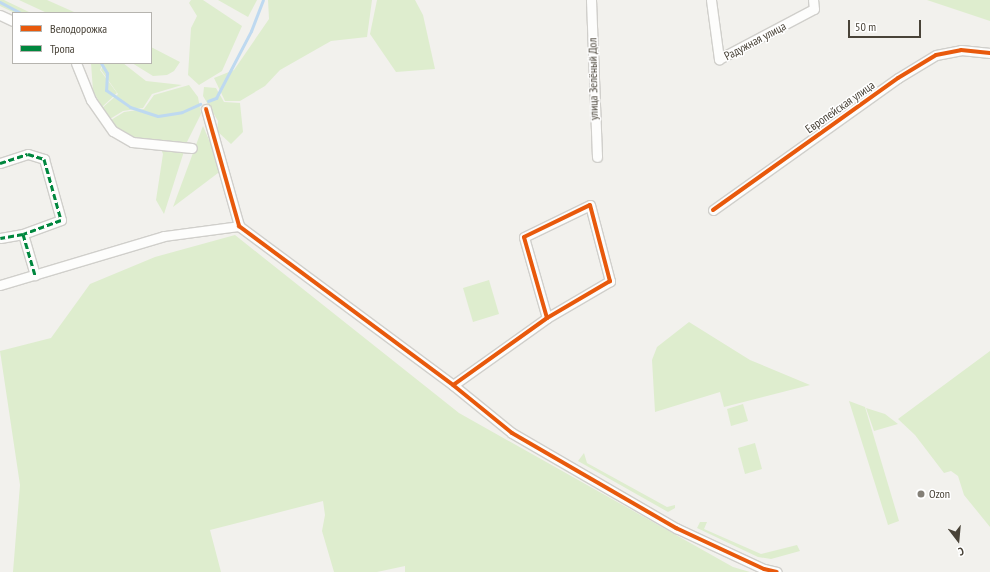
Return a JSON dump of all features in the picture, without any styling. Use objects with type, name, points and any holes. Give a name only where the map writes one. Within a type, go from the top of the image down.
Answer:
[{"type":"street","name":"улица Зелёный Дол","points":[[591,0],[597,157]]},
{"type":"street","name":"Радужная улица","points":[[711,0],[719,59],[814,9],[812,0]]},
{"type":"street","points":[[0,15],[12,21]]},
{"type":"street","name":"Европейская улица","points":[[713,210],[898,78],[936,56],[961,50],[990,53]]},
{"type":"street","points":[[76,64],[91,100],[113,132],[132,142],[192,148]]},
{"type":"street","points":[[206,109],[239,226],[453,385],[512,433],[676,528],[764,569],[777,572]]},
{"type":"street","points":[[0,163],[28,154],[44,160],[61,220],[23,234],[0,238]]},
{"type":"street","points":[[453,385],[547,318],[610,281],[590,205],[524,237],[547,318]]},
{"type":"street","points":[[0,285],[164,236],[239,226]]},
{"type":"street","points":[[23,234],[35,275]]},
{"type":"green space","points":[[0,0],[4,0],[29,12],[13,12],[0,6]]},
{"type":"green space","points":[[19,0],[47,0],[74,12],[45,12]]},
{"type":"green space","points":[[191,0],[203,0],[242,26],[222,71],[199,85],[188,75],[191,28],[197,16],[189,3]]},
{"type":"green space","points":[[218,0],[257,0],[248,17]]},
{"type":"green space","points":[[268,0],[372,0],[367,37],[331,41],[280,70],[265,86],[240,101],[225,101],[214,78],[234,70],[269,19]]},
{"type":"green space","points":[[377,0],[415,0],[423,15],[435,69],[396,72],[370,34]]},
{"type":"green space","points":[[927,0],[990,0],[990,21]]},
{"type":"green space","points":[[152,48],[180,62],[174,71],[167,75],[153,76],[134,64],[152,64]]},
{"type":"green space","points":[[91,64],[103,64],[100,70],[117,93],[102,107],[93,91]]},
{"type":"green space","points":[[104,64],[124,64],[146,81],[182,85],[152,94],[143,108],[123,111],[110,119],[102,108],[118,94],[101,70]]},
{"type":"green space","points":[[189,85],[198,97],[201,114],[187,142],[164,214],[156,200],[163,154],[158,142],[133,140],[117,130],[111,120],[124,112],[144,109],[154,95]]},
{"type":"green space","points":[[204,87],[216,88],[224,102],[240,103],[243,132],[231,144],[217,131],[218,121],[203,96]]},
{"type":"green space","points":[[203,126],[222,170],[173,207]]},
{"type":"green space","points":[[235,235],[459,413],[733,567],[750,572],[405,572],[405,566],[377,572],[334,572],[322,531],[325,515],[323,501],[210,530],[221,572],[13,572],[20,485],[0,351],[51,338],[90,284],[155,257]]},
{"type":"green space","points":[[489,280],[499,314],[473,322],[463,288]]},
{"type":"green space","points":[[689,322],[750,360],[810,385],[724,407],[720,392],[655,412],[652,360],[657,347]]},
{"type":"green space","points":[[990,351],[990,527],[964,495],[958,476],[951,471],[944,473],[915,435],[898,419]]},
{"type":"green space","points":[[849,401],[865,407],[899,521],[888,525]]},
{"type":"green space","points":[[743,404],[748,421],[731,426],[727,409]]},
{"type":"green space","points":[[866,408],[885,414],[898,424],[874,431]]},
{"type":"green space","points":[[755,443],[762,469],[745,474],[738,448]]},
{"type":"green space","points":[[584,453],[587,463],[667,507],[675,505],[675,508],[668,512],[578,461]]},
{"type":"green space","points":[[700,522],[707,522],[704,529],[761,554],[797,545],[800,551],[771,559],[758,557],[697,528]]},
{"type":"waterway","points":[[208,101],[216,98],[251,31],[263,0]]},
{"type":"waterway","points":[[0,2],[19,12]]},
{"type":"waterway","points":[[102,64],[107,73],[106,90],[130,107],[158,116],[182,112],[200,104]]},
{"type":"marked path","points":[[0,163],[28,154],[44,159],[61,220],[23,234],[0,238]]},
{"type":"marked path","points":[[23,234],[35,275]]},
{"type":"cycle path","points":[[713,210],[898,78],[936,55],[961,50],[990,53]]},
{"type":"cycle path","points":[[206,109],[239,226],[453,385]]},
{"type":"cycle path","points":[[547,318],[524,237],[590,205],[610,281],[547,318],[453,385],[512,433],[676,528],[764,569],[777,572]]},
{"type":"place","name":"Ozon","points":[[921,494]]}]
